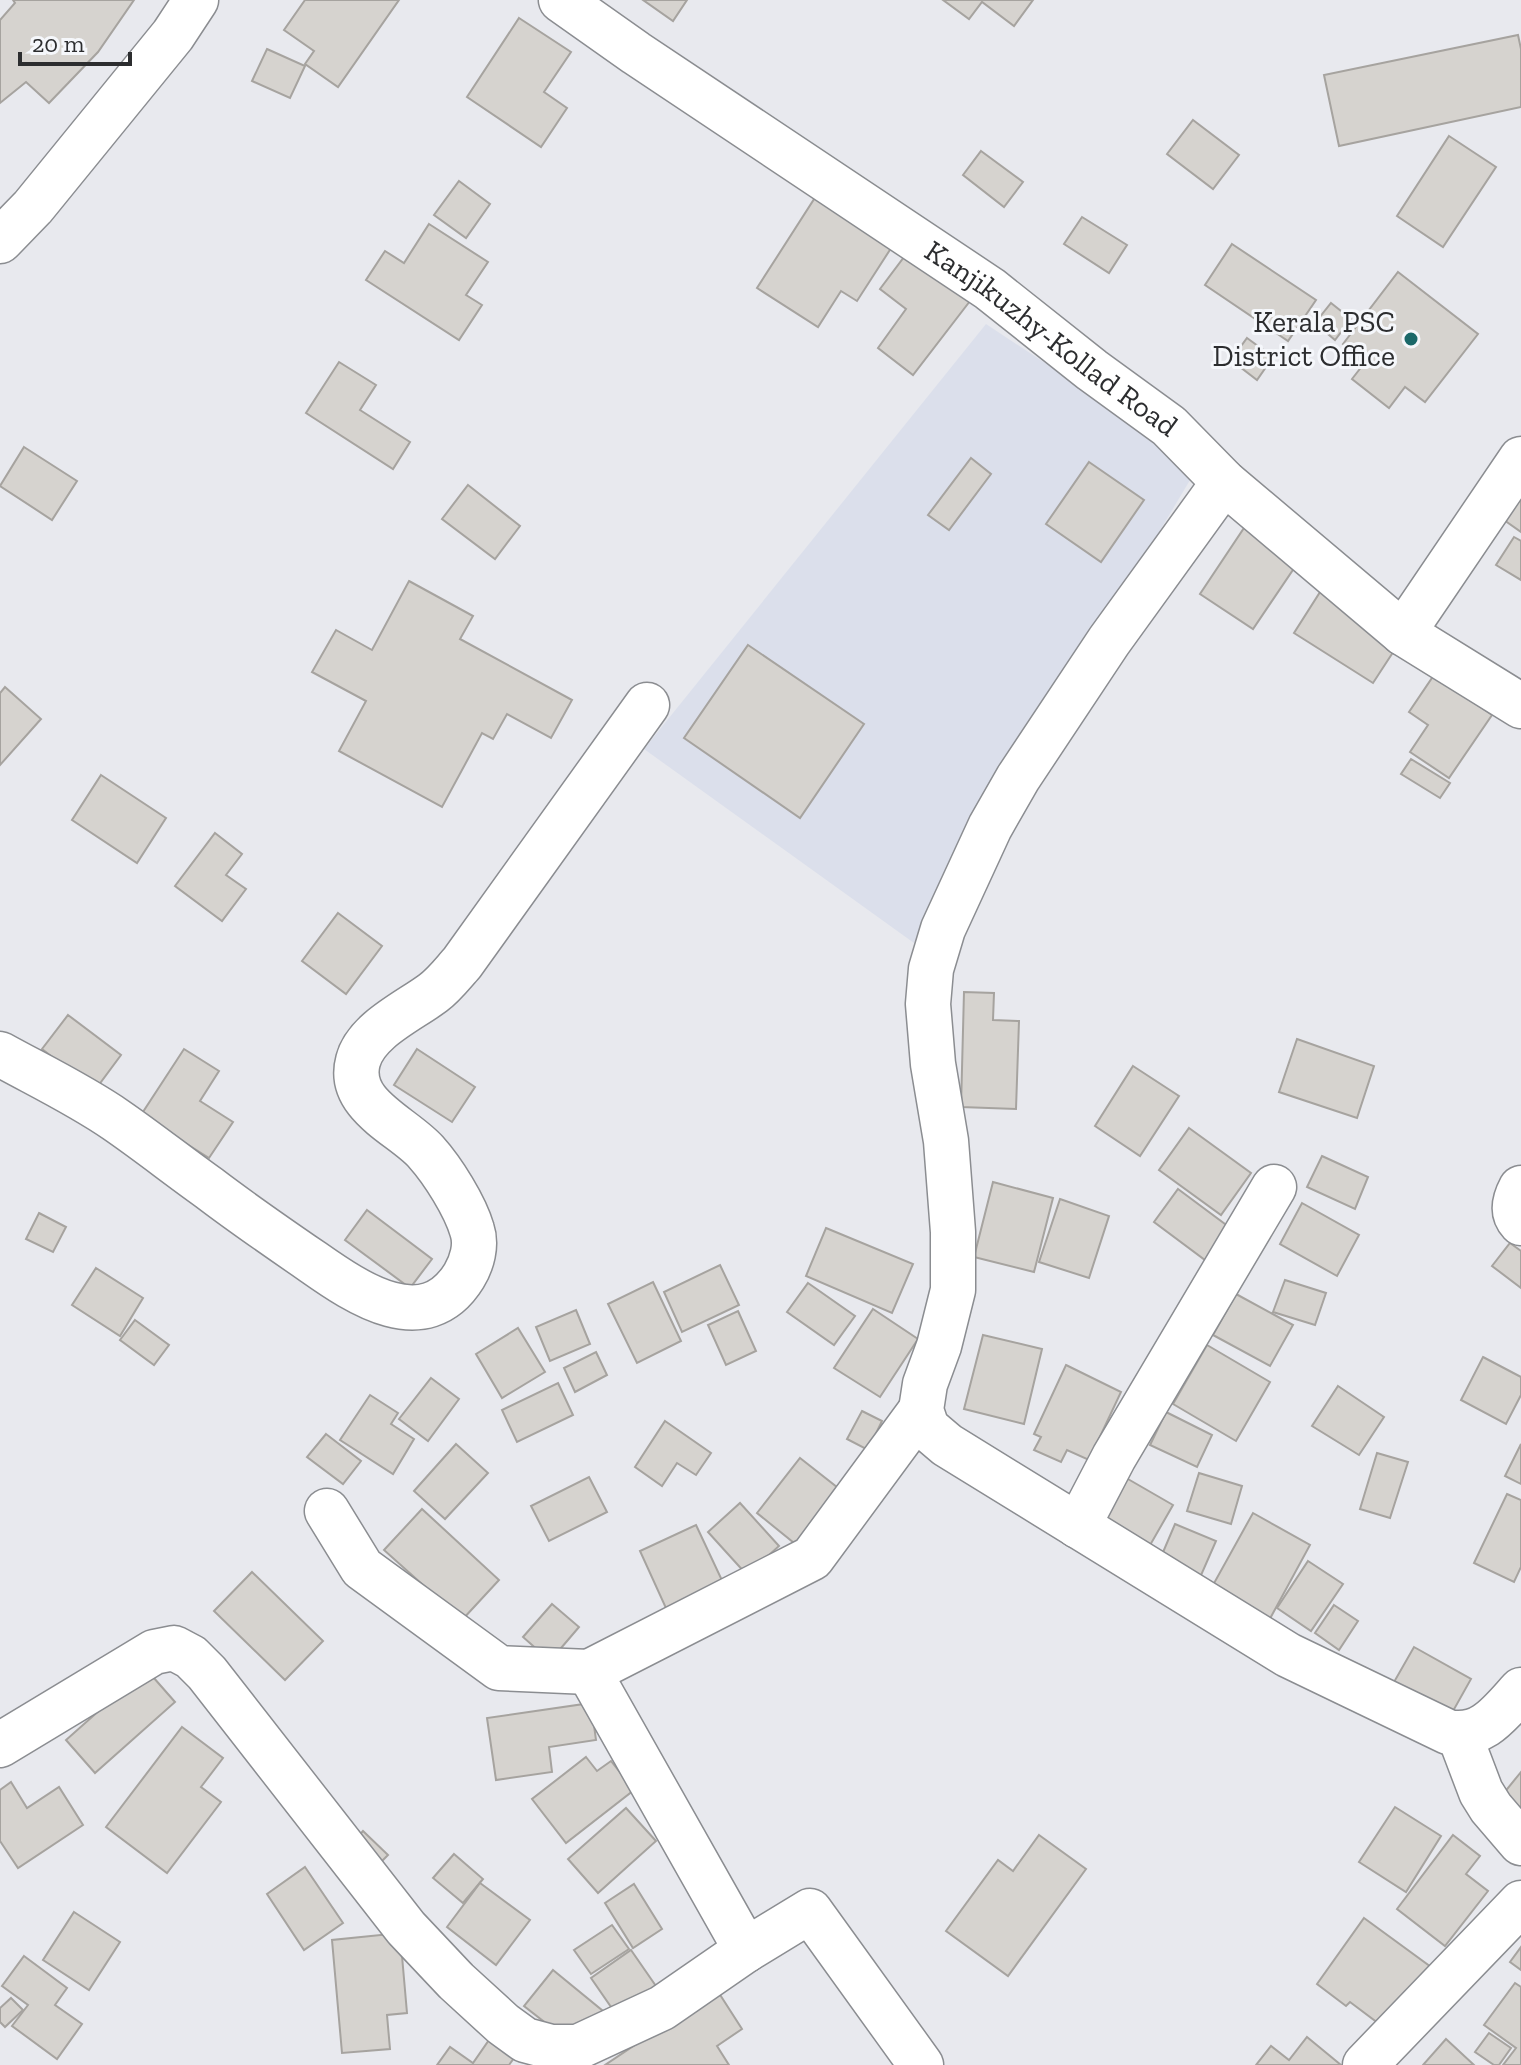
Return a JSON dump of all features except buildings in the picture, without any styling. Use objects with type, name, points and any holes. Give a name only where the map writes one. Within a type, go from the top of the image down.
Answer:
[{"type":"street","points":[[0,241],[53,183],[173,35],[196,0]]},
{"type":"street","name":"Kanjikuzhy-Kollad Road","points":[[561,0],[990,289],[1169,426],[1224,482],[1403,633],[1521,706]]},
{"type":"street","points":[[1403,633],[1521,459]]},
{"type":"street","points":[[1224,482],[1109,641],[1018,778],[990,827],[943,929],[931,969],[928,1004],[933,1064],[946,1141],[953,1232],[953,1290],[939,1346],[925,1384],[921,1410],[927,1428],[947,1445],[1288,1655],[1448,1732],[1473,1732],[1484,1726],[1521,1690]]},
{"type":"street","points":[[0,1054],[114,1118],[345,1285],[386,1305],[425,1309],[456,1290],[472,1264],[473,1233],[457,1197],[426,1151],[367,1103],[356,1073],[358,1061],[364,1045],[377,1032],[436,991],[462,963],[647,705]]},
{"type":"street","points":[[1078,1526],[1114,1457],[1274,1187]]},
{"type":"street","points":[[1521,1188],[1514,1205],[1514,1214],[1521,1223]]},
{"type":"street","points":[[327,1511],[362,1568],[499,1668],[589,1672],[812,1558],[921,1410]]},
{"type":"street","points":[[0,1745],[154,1652],[174,1648],[191,1657],[207,1673],[406,1928],[456,1981],[525,2040],[551,2047],[578,2047],[662,2008],[746,1950],[810,1911],[921,2065]]},
{"type":"street","points":[[589,1672],[746,1950]]},
{"type":"street","points":[[1459,1734],[1481,1792],[1521,1843]]},
{"type":"street","points":[[1365,2065],[1521,1903]]},
{"type":"shaded area","points":[[986,324],[1199,465],[914,943],[644,749]]},
{"type":"place","name":"Kerala PSC District Office","points":[[1411,339]]}]
